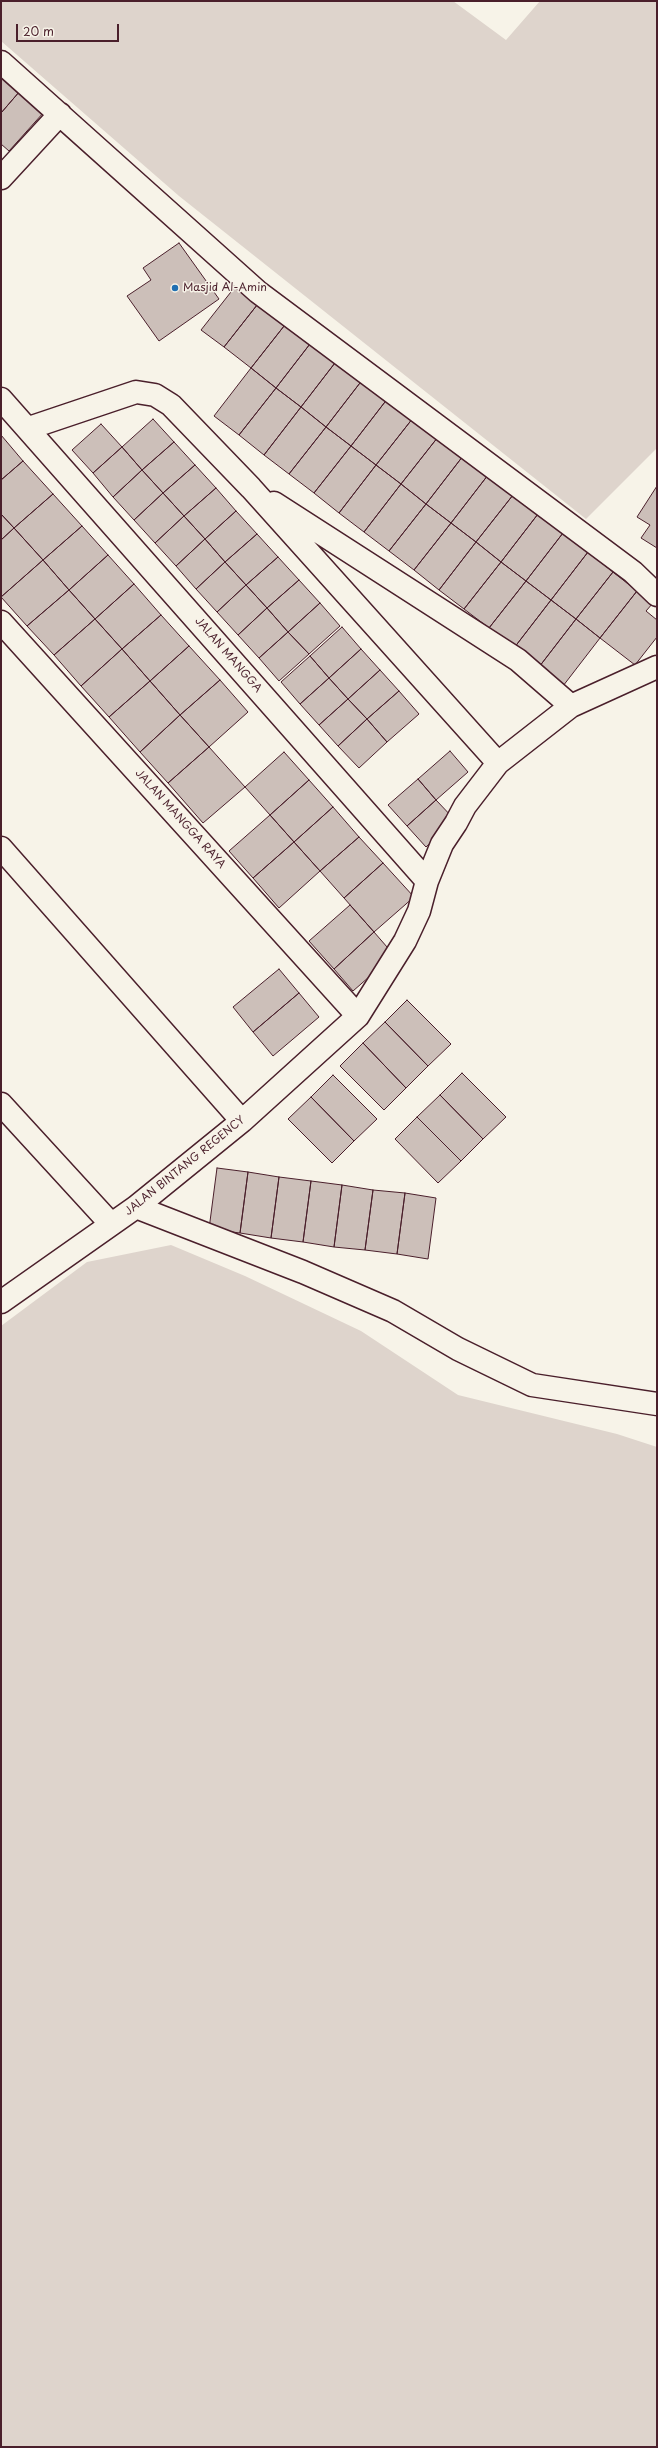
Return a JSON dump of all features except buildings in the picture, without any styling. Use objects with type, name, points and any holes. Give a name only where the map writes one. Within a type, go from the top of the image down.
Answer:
[{"type":"street","points":[[1,62],[258,292],[633,572],[657,595]]},
{"type":"street","points":[[5,165],[60,114]]},
{"type":"street","points":[[29,428],[136,392],[155,395],[171,404],[251,488],[498,763]]},
{"type":"street","name":"JALAN MANGGA","points":[[1,399],[29,428],[427,881]]},
{"type":"street","points":[[251,488],[518,660],[571,706]]},
{"type":"street","name":"JALAN MANGGA RAYA","points":[[1,622],[358,1016]]},
{"type":"street","points":[[358,1016],[405,942],[419,911],[427,881],[442,844],[465,806],[498,763],[571,706],[657,667]]},
{"type":"street","points":[[1,848],[242,1121]]},
{"type":"street","name":"JALAN BINTANG REGENCY","points":[[1,1302],[110,1223],[136,1207],[242,1121],[358,1016]]},
{"type":"street","points":[[1,1104],[110,1223]]},
{"type":"street","points":[[136,1207],[303,1272],[393,1311],[458,1349],[532,1385],[657,1404]]},
{"type":"shaded area","points":[[1,1],[453,1],[506,40],[540,1],[657,1],[657,448],[586,519],[179,196],[1,41]]},
{"type":"shaded area","points":[[171,1245],[245,1276],[361,1331],[458,1395],[617,1434],[657,1447],[657,2447],[1,2447],[1,1326],[87,1262]]},
{"type":"place","name":"Masjid Al-Amin","points":[[175,288]]}]
